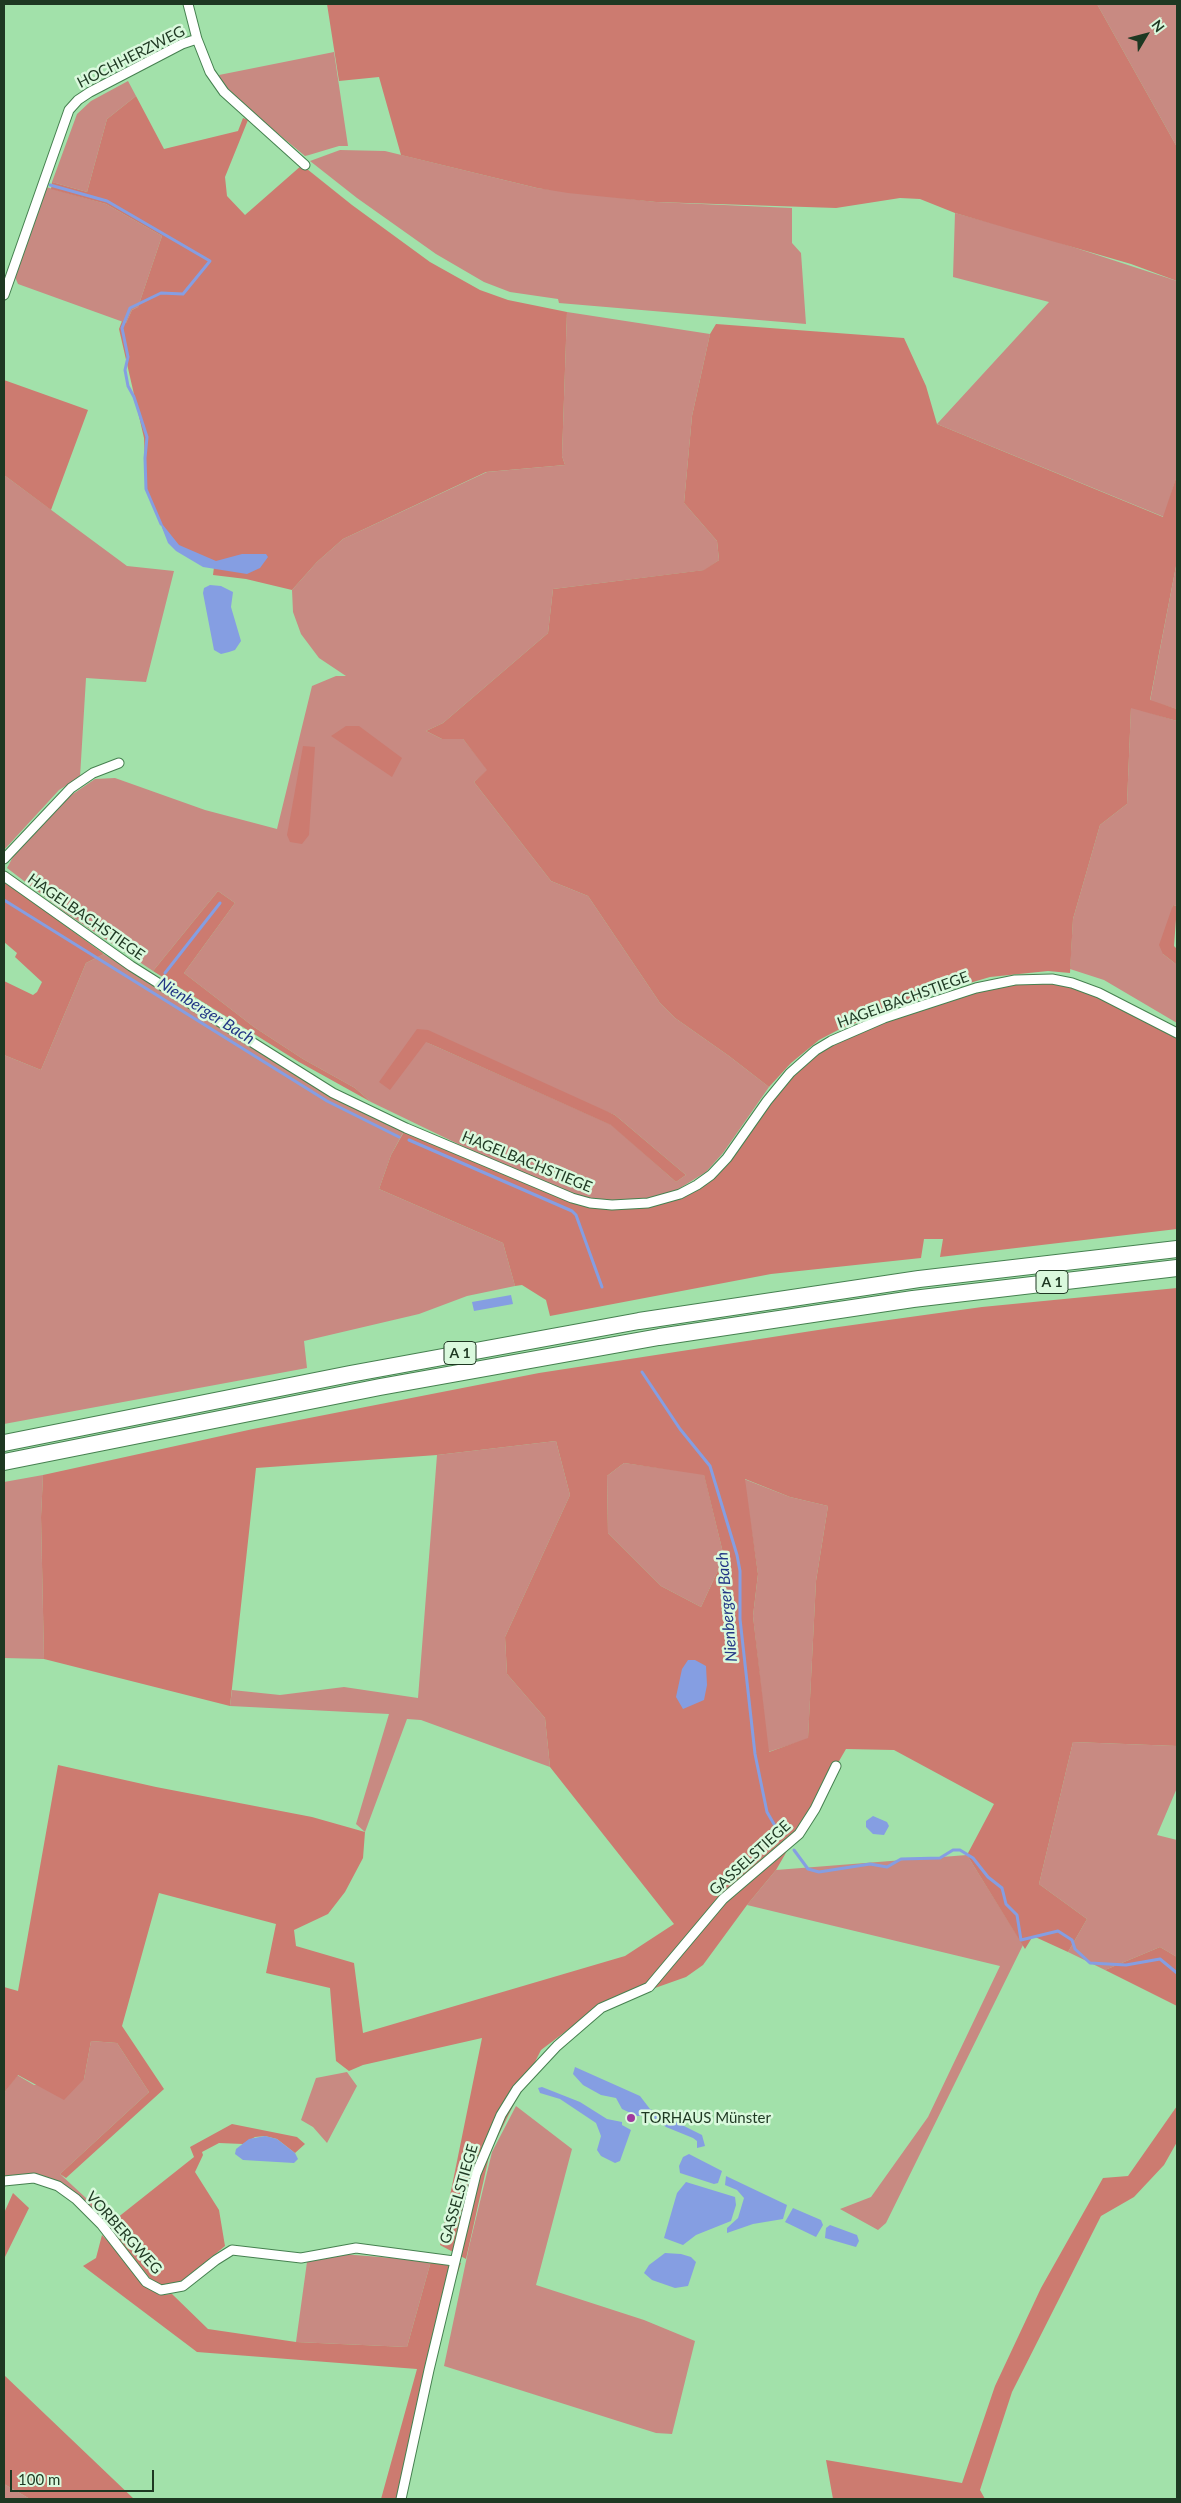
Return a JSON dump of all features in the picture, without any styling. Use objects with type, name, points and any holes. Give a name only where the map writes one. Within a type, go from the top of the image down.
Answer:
[{"type":"highway","name":"A 1","points":[[4,1442],[520,1342],[790,1297],[926,1278],[1177,1249]]},
{"type":"highway","name":"A 1","points":[[4,1462],[511,1362],[707,1329],[920,1298],[1177,1268]]},
{"type":"street","name":"HOCHHERZWEG","points":[[188,4],[197,39],[210,72],[224,92],[305,165]]},
{"type":"street","name":"HOCHHERZWEG","points":[[4,295],[62,126],[73,104],[90,92],[182,44],[197,39]]},
{"type":"street","points":[[4,859],[71,788],[93,773],[119,763]]},
{"type":"street","name":"HAGELBACHSTIEGE","points":[[4,876],[131,966],[333,1092],[416,1132],[572,1198],[612,1206],[648,1203],[680,1194],[711,1176],[727,1158],[767,1101],[790,1073],[816,1050],[831,1041],[884,1018],[976,988],[1015,980],[1059,980],[1098,993],[1177,1033]]},
{"type":"street","name":"GASSELSTIEGE","points":[[401,2499],[454,2261],[476,2174],[501,2115],[517,2089],[557,2046],[601,2008],[641,1990],[655,1980],[723,1899],[799,1834],[815,1809],[836,1766]]},
{"type":"street","name":"VORBERGWEG","points":[[4,2181],[34,2178],[58,2186],[76,2199],[101,2224],[146,2282],[161,2290],[183,2286],[232,2250],[301,2258],[356,2248],[454,2261]]},
{"type":"shaded area","points":[[327,4],[1097,4],[1177,147],[1177,281],[1131,264],[955,213],[920,199],[900,198],[836,208],[656,202],[537,188],[401,155],[379,77],[339,81]]},
{"type":"shaded area","points":[[1097,4],[1177,4],[1177,147]]},
{"type":"shaded area","points":[[334,52],[348,146],[339,146],[305,156],[253,113],[223,84],[219,75]]},
{"type":"shaded area","points":[[128,81],[136,96],[107,119],[87,192],[52,182],[77,114],[91,101]]},
{"type":"shaded area","points":[[136,96],[164,149],[238,131],[243,118],[248,120],[225,177],[227,196],[245,215],[302,165],[352,205],[430,262],[480,290],[508,300],[567,312],[562,456],[565,465],[486,472],[343,539],[317,562],[292,590],[246,579],[213,575],[214,567],[169,543],[146,489],[144,438],[119,329],[122,321],[126,323],[132,310],[138,307],[162,236],[106,204],[51,189],[52,182],[87,192],[107,119]]},
{"type":"shaded area","points":[[340,150],[385,151],[537,188],[656,202],[792,208],[792,243],[801,253],[806,324],[559,303],[558,299],[510,292],[484,282],[436,254],[357,198],[310,161]]},
{"type":"shaded area","points":[[46,187],[106,204],[162,236],[138,307],[132,310],[126,323],[18,284],[15,277]]},
{"type":"shaded area","points":[[955,213],[1039,236],[1177,281],[1177,475],[1164,517],[937,424],[1049,302],[953,277]]},
{"type":"shaded area","points":[[567,312],[710,334],[692,416],[684,503],[717,541],[719,560],[705,570],[553,589],[548,633],[443,723],[426,731],[442,739],[463,739],[488,770],[474,782],[551,881],[588,896],[660,1003],[675,1018],[769,1087],[723,1153],[706,1172],[677,1190],[640,1202],[586,1200],[514,1171],[371,1102],[355,1088],[303,1059],[254,1027],[184,973],[235,903],[218,891],[153,971],[66,913],[7,868],[14,855],[67,798],[95,779],[115,778],[205,810],[277,829],[312,686],[336,676],[346,676],[319,658],[301,634],[293,612],[292,590],[317,562],[343,539],[487,472],[565,465],[562,456]],"holes":[[[426,1042],[615,1115],[686,1175],[676,1182],[612,1125]]]},
{"type":"shaded area","points":[[716,324],[904,338],[926,386],[937,424],[1163,517],[1177,475],[1177,561],[1150,700],[1177,709],[1177,721],[1131,708],[1127,804],[1100,825],[1073,919],[1070,973],[1048,971],[990,977],[922,997],[838,1030],[819,1040],[791,1063],[769,1087],[675,1018],[660,1003],[588,896],[551,881],[474,782],[487,770],[463,739],[442,739],[426,731],[443,723],[548,633],[553,589],[704,570],[719,560],[717,541],[684,503],[692,416],[710,334]]},
{"type":"shaded area","points":[[4,380],[88,410],[51,510],[4,475]]},
{"type":"shaded area","points":[[4,475],[127,566],[174,571],[146,682],[86,678],[80,777],[59,790],[4,850]]},
{"type":"shaded area","points":[[1177,561],[1177,709],[1150,701]]},
{"type":"shaded area","points":[[1131,707],[1177,721],[1177,906],[1173,905],[1163,954],[1177,965],[1177,1023],[1104,980],[1070,969],[1073,919],[1100,825],[1127,804]]},
{"type":"shaded area","points":[[346,726],[359,726],[402,758],[392,777],[331,736]]},
{"type":"shaded area","points":[[303,746],[315,747],[309,835],[302,844],[290,842],[287,835]]},
{"type":"shaded area","points":[[4,881],[104,954],[86,963],[41,1070],[4,1055],[4,981],[33,995],[37,992],[42,982],[15,957],[17,953],[4,942]]},
{"type":"shaded area","points":[[218,891],[235,903],[184,973],[254,1027],[303,1059],[355,1088],[371,1102],[299,1062],[153,971]]},
{"type":"shaded area","points":[[1173,905],[1177,906],[1174,946],[1177,949],[1177,965],[1163,954],[1159,945]]},
{"type":"shaded area","points":[[104,954],[178,1000],[404,1131],[391,1155],[379,1189],[503,1243],[515,1286],[467,1296],[419,1314],[304,1341],[307,1368],[4,1424],[4,1055],[41,1070],[86,963]]},
{"type":"shaded area","points":[[996,982],[1072,983],[1177,1033],[1177,1229],[940,1257],[943,1239],[924,1239],[921,1258],[771,1274],[550,1316],[546,1300],[522,1285],[515,1286],[503,1243],[379,1189],[391,1155],[406,1128],[590,1203],[667,1199],[711,1175],[781,1083],[831,1041]]},
{"type":"shaded area","points":[[417,1029],[428,1030],[615,1115],[686,1175],[676,1182],[611,1125],[426,1042],[390,1090],[379,1082]]},
{"type":"shaded area","points":[[1177,1288],[1177,1746],[1073,1742],[1039,1884],[1087,1919],[1068,1952],[1033,1936],[1025,1949],[967,1855],[994,1804],[894,1750],[846,1749],[776,1870],[747,1905],[703,1965],[686,1977],[655,1988],[653,1980],[606,2001],[541,2050],[490,2152],[466,2259],[440,2245],[482,2038],[363,2065],[349,2071],[336,2061],[330,1988],[266,1973],[276,1924],[159,1893],[122,2026],[164,2089],[66,2178],[60,2174],[149,2092],[117,2043],[91,2041],[84,2079],[64,2100],[18,2075],[4,2093],[4,1987],[18,1991],[58,1765],[156,1787],[312,1817],[365,1832],[363,1858],[345,1892],[328,1914],[294,1930],[296,1946],[354,1963],[363,2033],[625,1956],[674,1924],[550,1767],[545,1718],[507,1674],[505,1637],[570,1495],[556,1441],[437,1455],[256,1468],[230,1706],[44,1659],[41,1517],[43,1475],[253,1429],[539,1373],[982,1307]],"holes":[[[624,1463],[704,1475],[724,1557],[701,1607],[661,1586],[608,1533],[607,1476]],[[745,1479],[790,1497],[828,1506],[816,1581],[808,1738],[769,1752],[753,1616],[758,1574]]]},
{"type":"shaded area","points":[[556,1441],[570,1495],[505,1637],[507,1674],[545,1718],[550,1767],[421,1720],[407,1719],[365,1832],[356,1824],[389,1714],[230,1706],[232,1690],[280,1695],[344,1687],[418,1698],[437,1455]]},
{"type":"shaded area","points":[[624,1463],[704,1474],[724,1557],[701,1607],[661,1586],[608,1533],[607,1476]]},
{"type":"shaded area","points":[[43,1475],[41,1517],[44,1659],[4,1658],[4,1482]]},
{"type":"shaded area","points":[[744,1479],[790,1497],[828,1506],[816,1581],[808,1739],[768,1752],[753,1616],[758,1574]]},
{"type":"shaded area","points":[[1073,1742],[1177,1746],[1177,1788],[1157,1835],[1177,1840],[1177,1957],[1160,1947],[1105,1970],[1068,1952],[1087,1919],[1039,1884]]},
{"type":"shaded area","points":[[967,1855],[1023,1945],[886,2223],[878,2230],[840,2209],[871,2197],[928,2117],[1000,1966],[747,1905],[776,1870]]},
{"type":"shaded area","points":[[1160,1947],[1177,1957],[1177,2006],[1105,1970]]},
{"type":"shaded area","points":[[91,2041],[117,2043],[149,2092],[60,2174],[112,2222],[110,2229],[79,2197],[62,2183],[40,2175],[4,2176],[4,2093],[17,2075],[34,2085],[84,2079]]},
{"type":"shaded area","points":[[347,2072],[357,2086],[327,2143],[313,2127],[301,2120],[316,2078]]},
{"type":"shaded area","points":[[516,2106],[572,2149],[536,2285],[644,2320],[695,2341],[672,2434],[656,2433],[444,2366],[469,2247],[492,2152]]},
{"type":"shaded area","points":[[1177,2106],[1177,2142],[1164,2165],[1134,2197],[1101,2216],[1012,2392],[980,2490],[985,2499],[833,2499],[826,2460],[962,2483],[995,2386],[1041,2288],[1103,2178],[1128,2176]]},
{"type":"shaded area","points":[[232,2124],[297,2137],[305,2144],[295,2153],[277,2139],[265,2136],[255,2137],[243,2144],[219,2143],[202,2152],[203,2155],[195,2172],[219,2210],[225,2246],[184,2280],[173,2285],[164,2286],[153,2282],[110,2229],[112,2222],[194,2157],[190,2147]]},
{"type":"shaded area","points":[[13,2193],[29,2208],[4,2259],[4,2213]]},
{"type":"shaded area","points":[[102,2235],[159,2295],[172,2294],[208,2329],[296,2342],[407,2347],[431,2261],[461,2263],[427,2366],[398,2499],[381,2499],[417,2369],[197,2352],[83,2266],[96,2258]]},
{"type":"shaded area","points":[[342,2254],[431,2261],[407,2347],[296,2342],[307,2262]]},
{"type":"shaded area","points":[[4,2375],[134,2499],[30,2499],[4,2484]]},
{"type":"shaded area","points":[[4,2484],[30,2499],[4,2499]]},
{"type":"water","points":[[159,520],[179,545],[216,561],[242,554],[266,554],[268,557],[260,568],[247,574],[203,567],[176,551],[168,543]]},
{"type":"water","points":[[210,585],[221,586],[233,592],[231,607],[241,641],[235,650],[221,654],[214,650],[203,593],[204,588]]},
{"type":"water","points":[[511,1295],[513,1304],[474,1311],[472,1302]]},
{"type":"water","points":[[688,1660],[695,1660],[706,1666],[707,1685],[704,1700],[683,1709],[676,1697],[682,1669]]},
{"type":"water","points":[[873,1816],[887,1822],[889,1826],[884,1835],[873,1834],[866,1827],[866,1821]]},
{"type":"water","points":[[575,2067],[640,2096],[650,2109],[702,2135],[705,2146],[697,2148],[697,2141],[693,2138],[666,2127],[651,2116],[637,2116],[622,2109],[616,2098],[601,2095],[583,2085],[573,2074]]},
{"type":"water","points":[[542,2087],[580,2102],[607,2119],[622,2122],[622,2125],[631,2130],[620,2161],[615,2163],[601,2156],[597,2150],[601,2136],[596,2123],[560,2099],[540,2093],[538,2088]]},
{"type":"water","points":[[265,2136],[277,2139],[295,2153],[298,2159],[294,2163],[243,2160],[235,2154],[236,2149],[249,2139]]},
{"type":"water","points":[[689,2154],[722,2171],[718,2183],[714,2184],[680,2173],[679,2166],[683,2157]]},
{"type":"water","points":[[726,2176],[787,2205],[783,2219],[753,2224],[727,2233],[727,2228],[738,2218],[744,2198],[737,2190],[725,2185]]},
{"type":"water","points":[[686,2182],[735,2197],[736,2205],[731,2221],[696,2235],[683,2245],[664,2238],[677,2193]]},
{"type":"water","points":[[793,2208],[821,2220],[823,2225],[816,2237],[785,2222]]},
{"type":"water","points":[[830,2225],[857,2235],[859,2241],[856,2247],[825,2238],[826,2228]]},
{"type":"water","points":[[665,2253],[681,2254],[691,2257],[696,2262],[688,2286],[675,2288],[652,2280],[644,2273],[649,2265]]},
{"type":"waterway","points":[[50,185],[107,201],[210,261],[183,294],[161,293],[130,308],[122,328],[128,357],[125,370],[128,386],[134,397],[147,437],[145,458],[146,489],[161,524]]},
{"type":"waterway","name":"Nienberger Bach","points":[[4,900],[327,1101],[399,1137]]},
{"type":"waterway","points":[[165,973],[220,903]]},
{"type":"waterway","name":"Nienberger Bach","points":[[409,1140],[572,1211],[576,1215],[602,1287]]},
{"type":"waterway","name":"Nienberger Bach","points":[[642,1372],[680,1429],[710,1466],[737,1555],[740,1571],[740,1619],[755,1754],[767,1812],[778,1831]]},
{"type":"waterway","name":"Nienberger Bach","points":[[794,1850],[808,1869],[819,1872],[870,1864],[887,1867],[901,1859],[940,1858],[953,1850],[960,1850],[973,1858],[988,1877],[1002,1888],[1006,1904],[1017,1915],[1021,1940],[1058,1931],[1072,1940],[1075,1949],[1090,1963],[1126,1965],[1160,1959],[1177,1973]]},
{"type":"place","name":"TORHAUS Münster","points":[[631,2118]]}]
